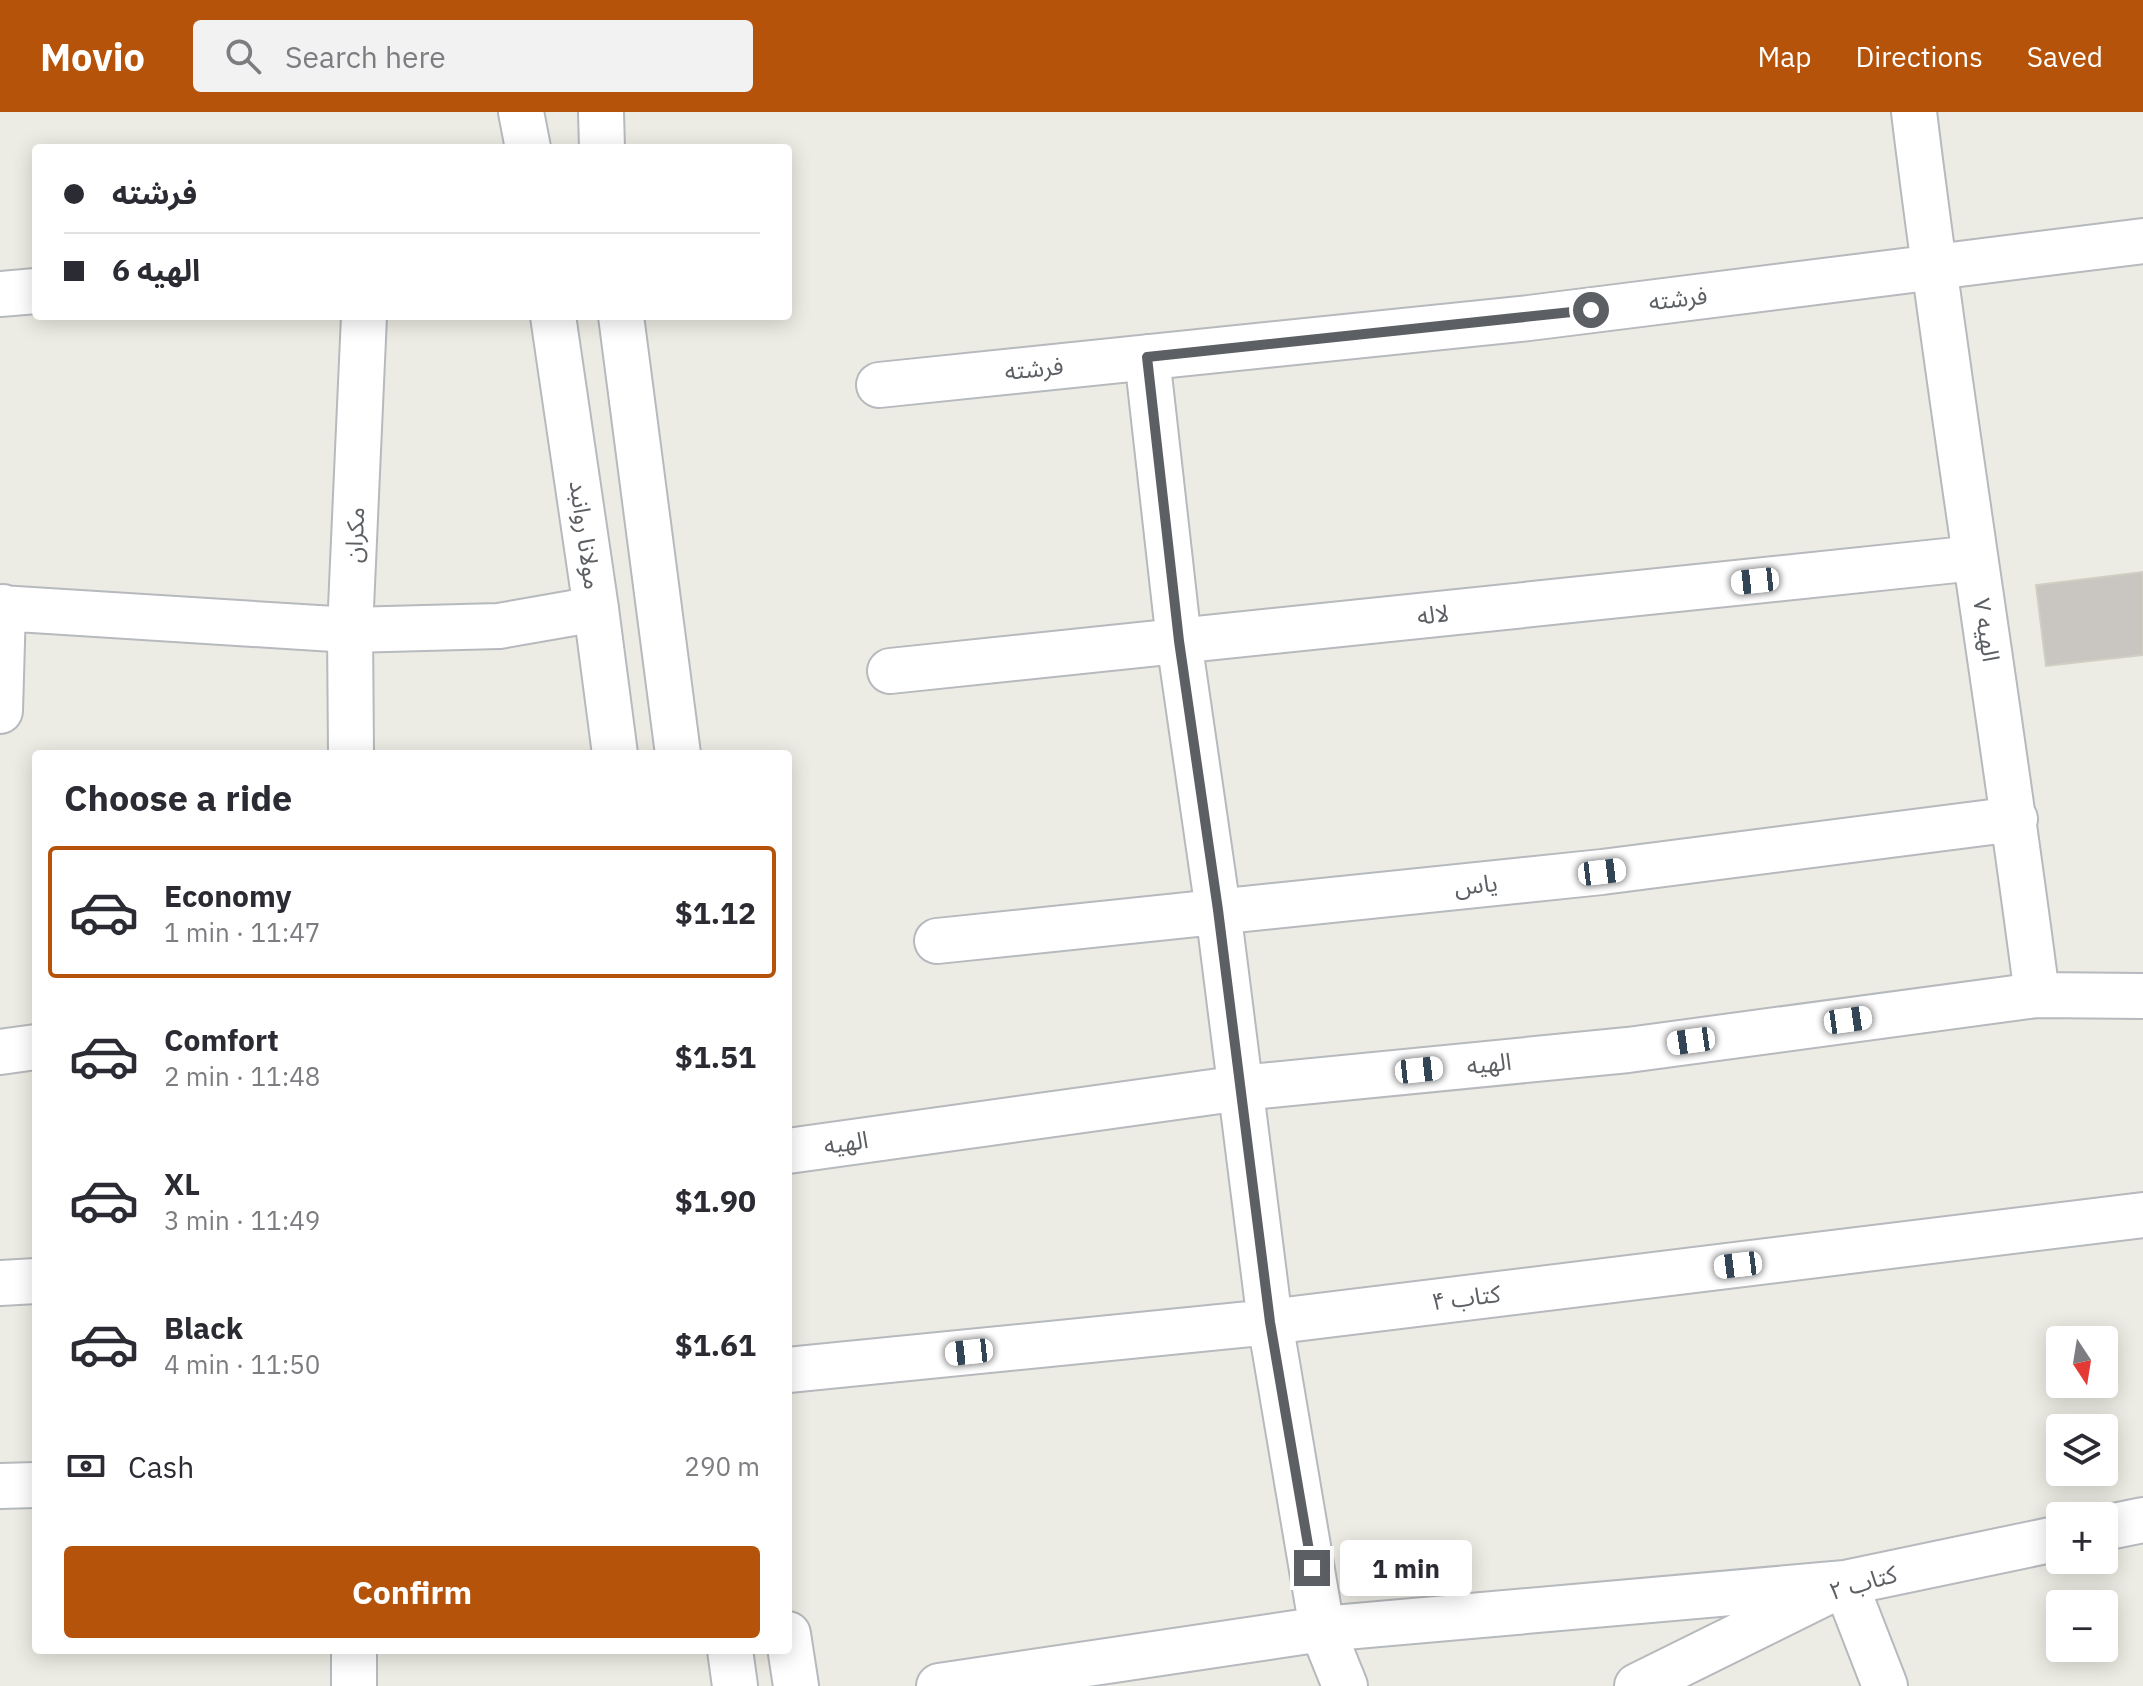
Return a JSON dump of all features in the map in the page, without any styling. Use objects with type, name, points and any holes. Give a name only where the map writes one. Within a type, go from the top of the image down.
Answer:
[{"type":"street","points":[[521,112],[527,144]]},
{"type":"street","points":[[601,112],[602,144]]},
{"type":"street","name":"الهیه ۷","points":[[1914,112],[1933,267],[2015,819],[2037,995]]},
{"type":"street","name":"فرشته","points":[[879,385],[1529,318],[2143,241]]},
{"type":"street","points":[[0,294],[32,291]]},
{"type":"street","name":"مکران","points":[[351,750],[350,630],[364,320]]},
{"type":"street","name":"مولانا روانبد","points":[[554,320],[614,750]]},
{"type":"street","points":[[622,320],[677,750]]},
{"type":"street","points":[[1147,357],[1179,641],[1218,910],[1270,1322],[1322,1629],[1345,1686]]},
{"type":"street","name":"لاله","points":[[890,671],[1975,558]]},
{"type":"street","points":[[0,711],[2,608],[350,630],[499,626],[596,609]]},
{"type":"street","name":"یاس","points":[[937,941],[1602,872],[2015,819]]},
{"type":"street","name":"الهیه","points":[[792,1150],[1241,1088],[1628,1050],[2037,995],[2143,996]]},
{"type":"street","points":[[0,1052],[32,1048]]},
{"type":"street","name":"کتاب ۴","points":[[792,1370],[1270,1322],[2143,1215]]},
{"type":"street","points":[[0,1283],[32,1281]]},
{"type":"street","points":[[0,1486],[32,1485]]},
{"type":"street","points":[[2118,1525],[2143,1520]]},
{"type":"street","name":"کتاب ۲","points":[[1637,1686],[1845,1583],[2046,1541]]},
{"type":"street","points":[[939,1686],[1322,1629],[1845,1583],[1885,1686]]},
{"type":"street","points":[[354,1654],[354,1686]]},
{"type":"street","points":[[731,1654],[735,1686]]},
{"type":"street","points":[[791,1654],[796,1686]]},
{"type":"building","points":[[2143,572],[2143,655],[2046,666],[2036,585]]},
{"type":"route","points":[[1312,1568],[1270,1322],[1218,910],[1179,641],[1147,357],[1591,310]]}]
